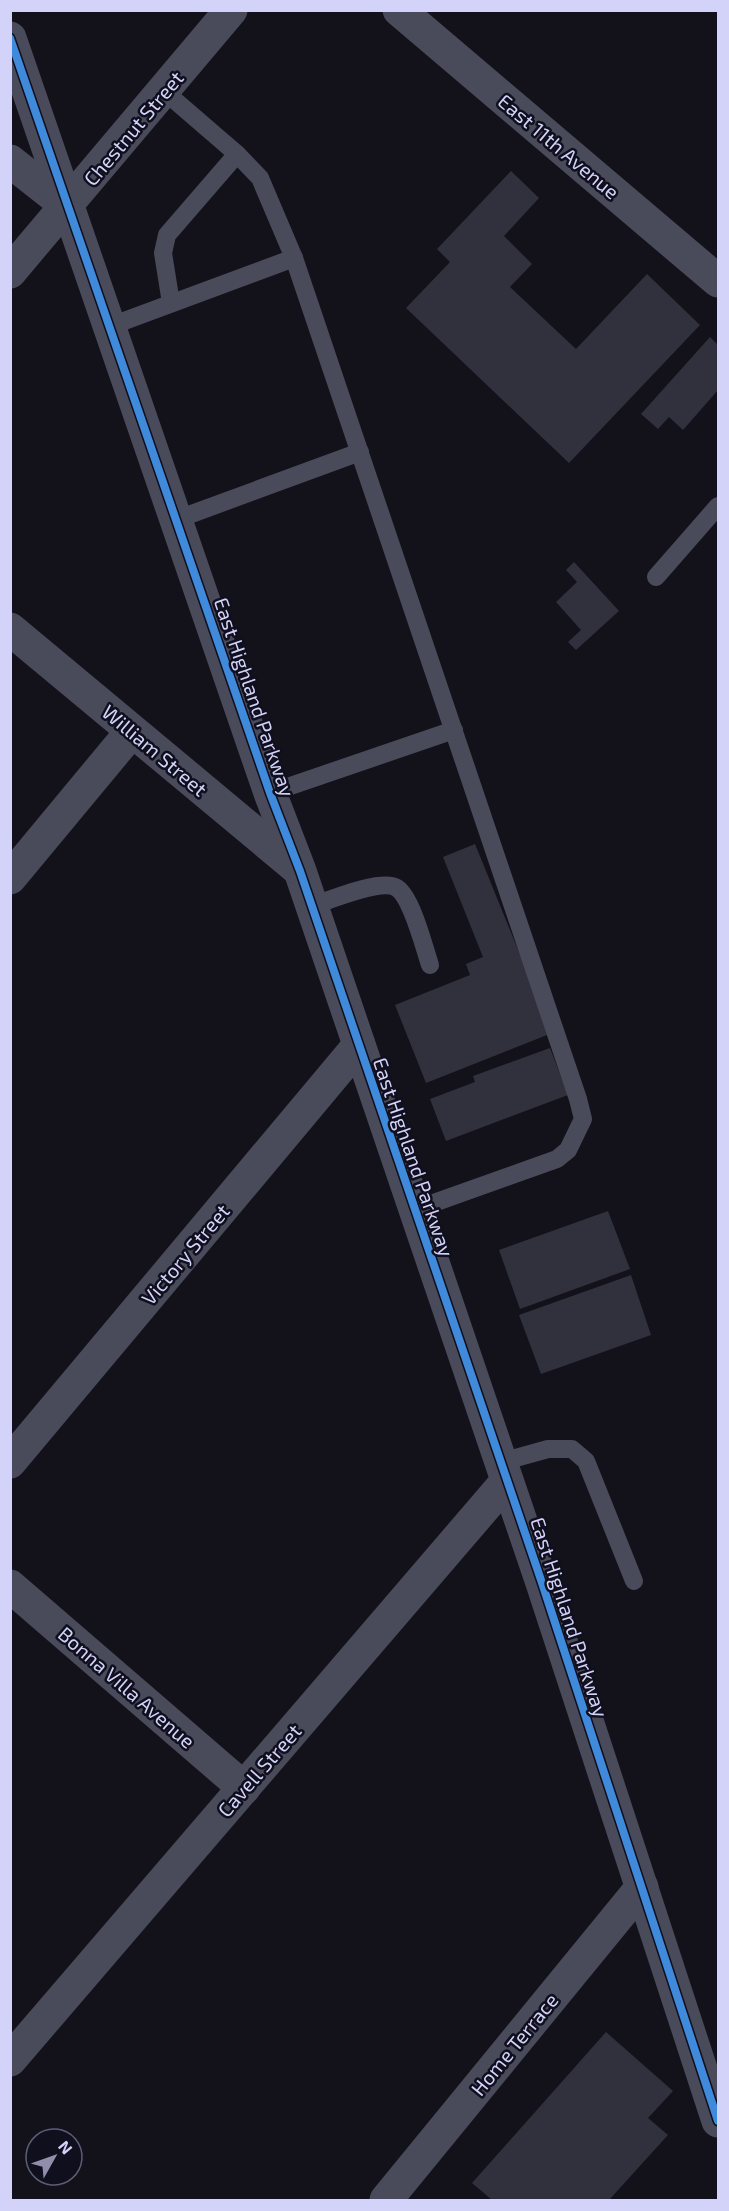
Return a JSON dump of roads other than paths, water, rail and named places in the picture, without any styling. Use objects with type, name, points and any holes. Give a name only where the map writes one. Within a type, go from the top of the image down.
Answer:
[{"type":"street","name":"Chestnut Street","points":[[10,272],[231,10]]},
{"type":"street","name":"East 11th Avenue","points":[[399,10],[718,282]]},
{"type":"street","name":"East Highland Parkway","points":[[10,38],[175,520],[312,906],[504,1472],[718,2121]]},
{"type":"street","points":[[10,161],[67,206]]},
{"type":"street","name":"William Street","points":[[10,629],[300,871]]},
{"type":"street","points":[[10,878],[132,731]]},
{"type":"street","name":"Victory Street","points":[[10,1462],[359,1045]]},
{"type":"street","name":"Cavell Street","points":[[10,2060],[244,1788],[504,1472]]},
{"type":"street","name":"Bonna Villa Avenue","points":[[10,1586],[244,1788]]},
{"type":"street","name":"Home Terrace","points":[[386,2200],[642,1887]]},
{"type":"lane","points":[[164,91],[237,154],[260,178],[294,258],[583,1119],[568,1150],[557,1159],[414,1210]]},
{"type":"lane","points":[[171,303],[163,253],[167,235],[237,154]]},
{"type":"lane","points":[[108,327],[294,258]]},
{"type":"lane","points":[[175,520],[360,452]]},
{"type":"lane","points":[[656,577],[718,506]]},
{"type":"lane","points":[[270,793],[454,730]]},
{"type":"lane","points":[[312,906],[380,885],[396,887],[405,896],[430,965]]},
{"type":"lane","points":[[504,1472],[561,1448],[572,1449],[586,1461],[634,1581]]}]
